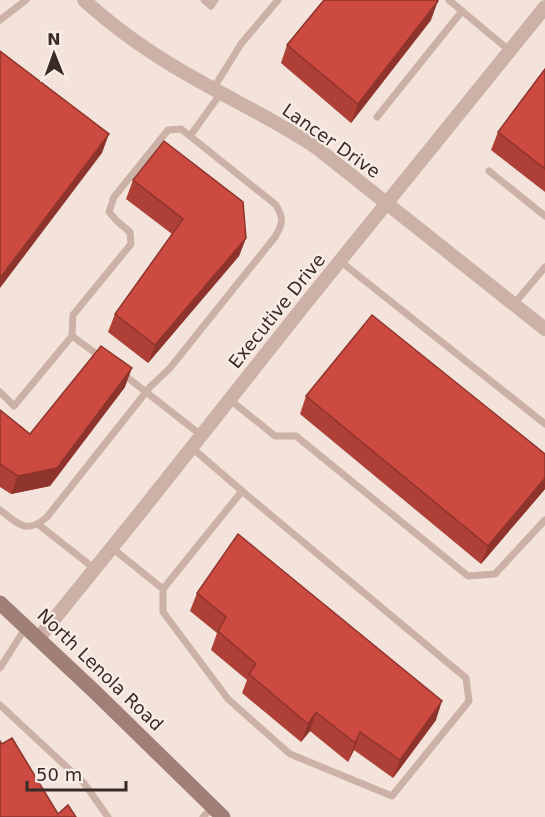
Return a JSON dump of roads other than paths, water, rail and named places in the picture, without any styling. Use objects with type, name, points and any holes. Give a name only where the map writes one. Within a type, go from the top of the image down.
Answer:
[{"type":"main road","name":"North Lenola Road","points":[[0,603],[213,814]]},
{"type":"street","name":"Lancer Drive","points":[[84,0],[137,43],[217,91],[285,127],[332,159],[545,329]]},
{"type":"street","name":"Executive Drive","points":[[38,639],[510,51],[543,6]]},
{"type":"lane","points":[[0,20],[26,0]]},
{"type":"lane","points":[[204,0],[211,6],[215,0]]},
{"type":"lane","points":[[190,136],[241,44],[278,0]]},
{"type":"lane","points":[[449,0],[510,51]]},
{"type":"lane","points":[[377,117],[462,11]]},
{"type":"lane","points":[[0,392],[14,406],[72,336],[74,315],[131,244],[130,232],[110,212],[114,198],[168,130],[181,129],[276,205],[282,216],[282,226],[275,237],[170,368],[146,392],[47,517],[39,525],[30,527],[15,522],[0,510]]},
{"type":"lane","points":[[489,171],[545,216]]},
{"type":"lane","points":[[340,261],[545,423]]},
{"type":"lane","points":[[514,304],[545,267]]},
{"type":"lane","points":[[72,336],[109,364]]},
{"type":"lane","points":[[118,371],[201,435]]},
{"type":"lane","points":[[229,399],[275,436],[296,436],[468,576],[495,574],[545,520]]},
{"type":"lane","points":[[191,447],[466,678],[469,701],[393,796],[290,753],[228,699],[163,612],[163,589],[242,491]]},
{"type":"lane","points":[[39,525],[95,569]]},
{"type":"lane","points":[[112,548],[163,589]]},
{"type":"lane","points":[[0,668],[26,627]]},
{"type":"lane","points":[[0,705],[84,783],[108,817]]}]
